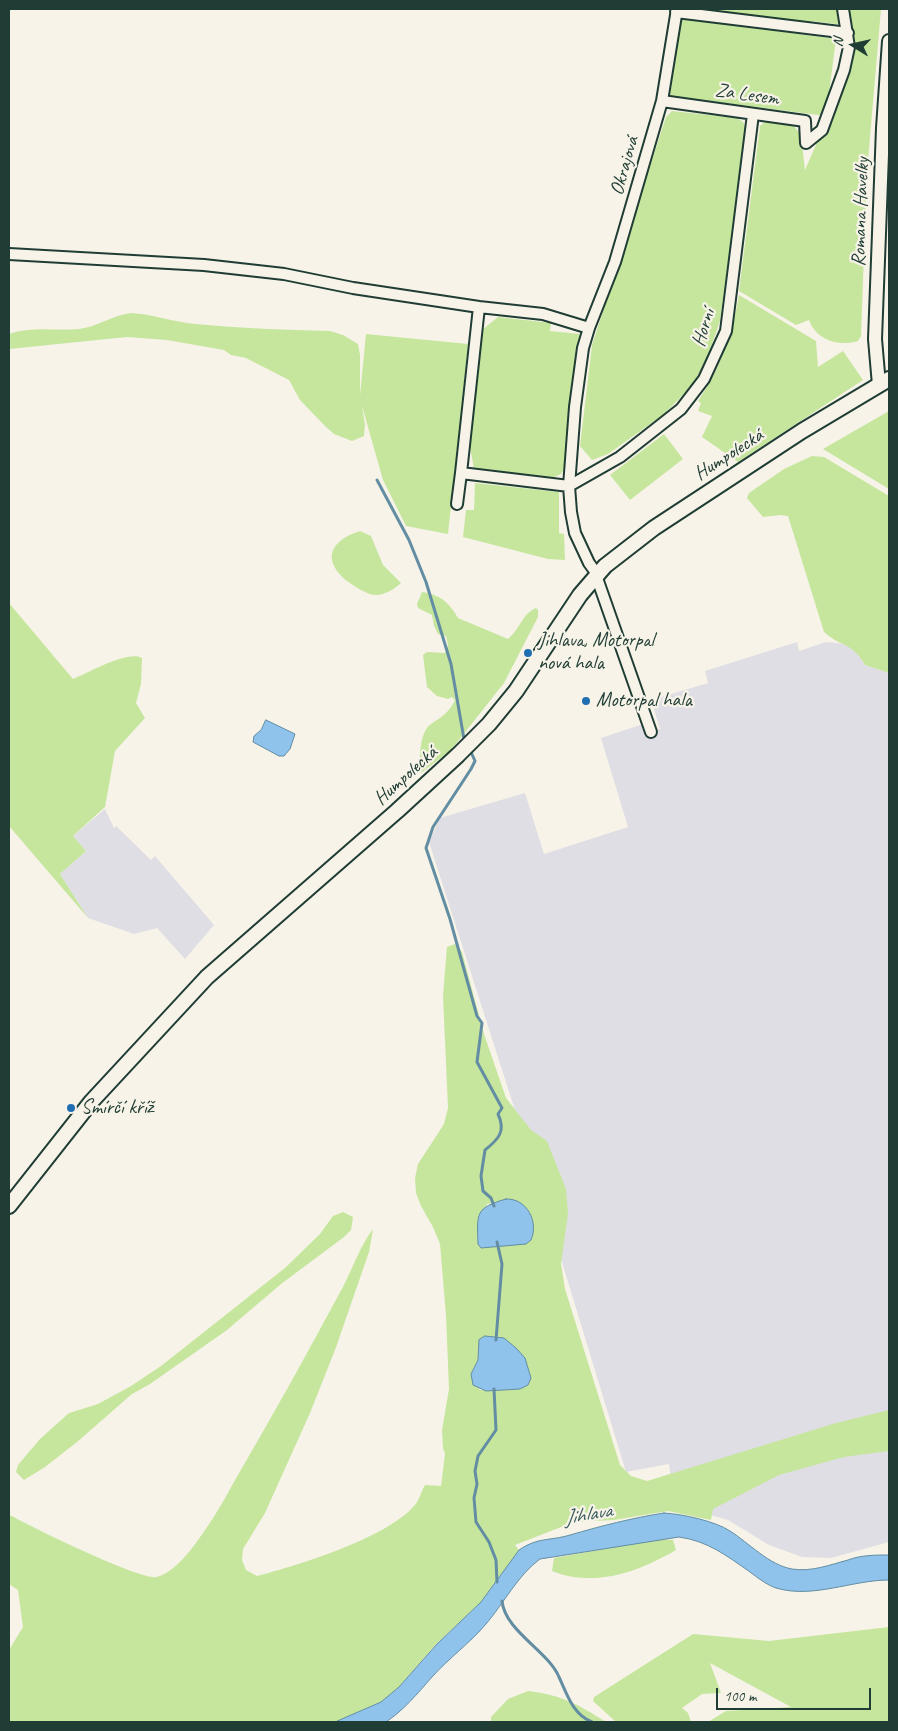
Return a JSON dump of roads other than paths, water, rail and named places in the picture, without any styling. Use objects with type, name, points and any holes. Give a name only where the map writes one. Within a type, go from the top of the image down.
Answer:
[{"type":"main road","name":"Humpolecká","points":[[9,1206],[92,1102],[207,977],[397,811],[468,746],[516,691],[573,604],[597,574],[654,528],[884,382]]},
{"type":"street","points":[[677,10],[848,33],[844,9]]},
{"type":"street","name":"Okrajová","points":[[597,574],[589,563],[575,533],[569,486],[575,406],[583,348],[615,262],[662,101],[677,10]]},
{"type":"street","name":"Za Lesem","points":[[662,101],[805,120],[806,143],[822,130],[836,97],[849,47],[848,33]]},
{"type":"street","name":"Romana Havelky","points":[[884,382],[875,330],[883,128],[889,40]]},
{"type":"street","name":"Horní","points":[[569,486],[595,474],[628,451],[681,409],[704,379],[726,331],[754,114]]},
{"type":"street","points":[[9,254],[222,267],[284,274],[354,288],[479,307],[543,314],[589,328]]},
{"type":"street","points":[[457,504],[479,307]]},
{"type":"street","points":[[461,473],[569,486]]},
{"type":"street","points":[[597,574],[651,732]]},
{"type":"water","points":[[266,720],[295,734],[290,749],[284,756],[279,756],[253,742],[254,736],[261,730]]},
{"type":"water","points":[[506,1199],[520,1202],[529,1212],[533,1226],[531,1240],[526,1244],[481,1248],[478,1244],[478,1219],[480,1213],[488,1205]]},
{"type":"water","points":[[485,1336],[504,1338],[525,1358],[531,1378],[528,1385],[520,1389],[486,1391],[473,1385],[471,1374],[478,1360],[479,1340]]},
{"type":"water","points":[[664,1513],[698,1519],[724,1527],[775,1563],[792,1569],[813,1569],[858,1557],[889,1555],[889,1580],[818,1590],[790,1591],[769,1585],[717,1550],[699,1542],[679,1537],[540,1559],[518,1581],[480,1631],[393,1717],[386,1722],[335,1722],[381,1702],[399,1687],[437,1644],[481,1602],[519,1550],[538,1541],[563,1537],[617,1522]]},
{"type":"waterway","points":[[377,480],[409,540],[426,582],[451,664],[464,739]]},
{"type":"waterway","points":[[471,752],[475,761],[433,827],[426,848],[450,919],[477,1016],[482,1023],[477,1062],[502,1108],[498,1114],[501,1125],[500,1134],[485,1150],[481,1176],[483,1191],[491,1198],[494,1206]]},
{"type":"waterway","points":[[496,1340],[502,1264],[497,1242]]},
{"type":"waterway","points":[[494,1389],[496,1430],[478,1456],[475,1471],[477,1484],[474,1498],[476,1522],[489,1542],[496,1560],[497,1582]]},
{"type":"waterway","points":[[502,1601],[505,1612],[511,1622],[554,1668],[575,1709],[585,1719],[592,1722]]},
{"type":"place","name":"Jihlava, Motorpal nová hala","points":[[528,653]]},
{"type":"place","name":"Motorpal hala","points":[[586,701]]},
{"type":"place","name":"Smírčí kříž","points":[[71,1108]]},
{"type":"water label","name":"Jihlava","points":[[588,1515]]}]
